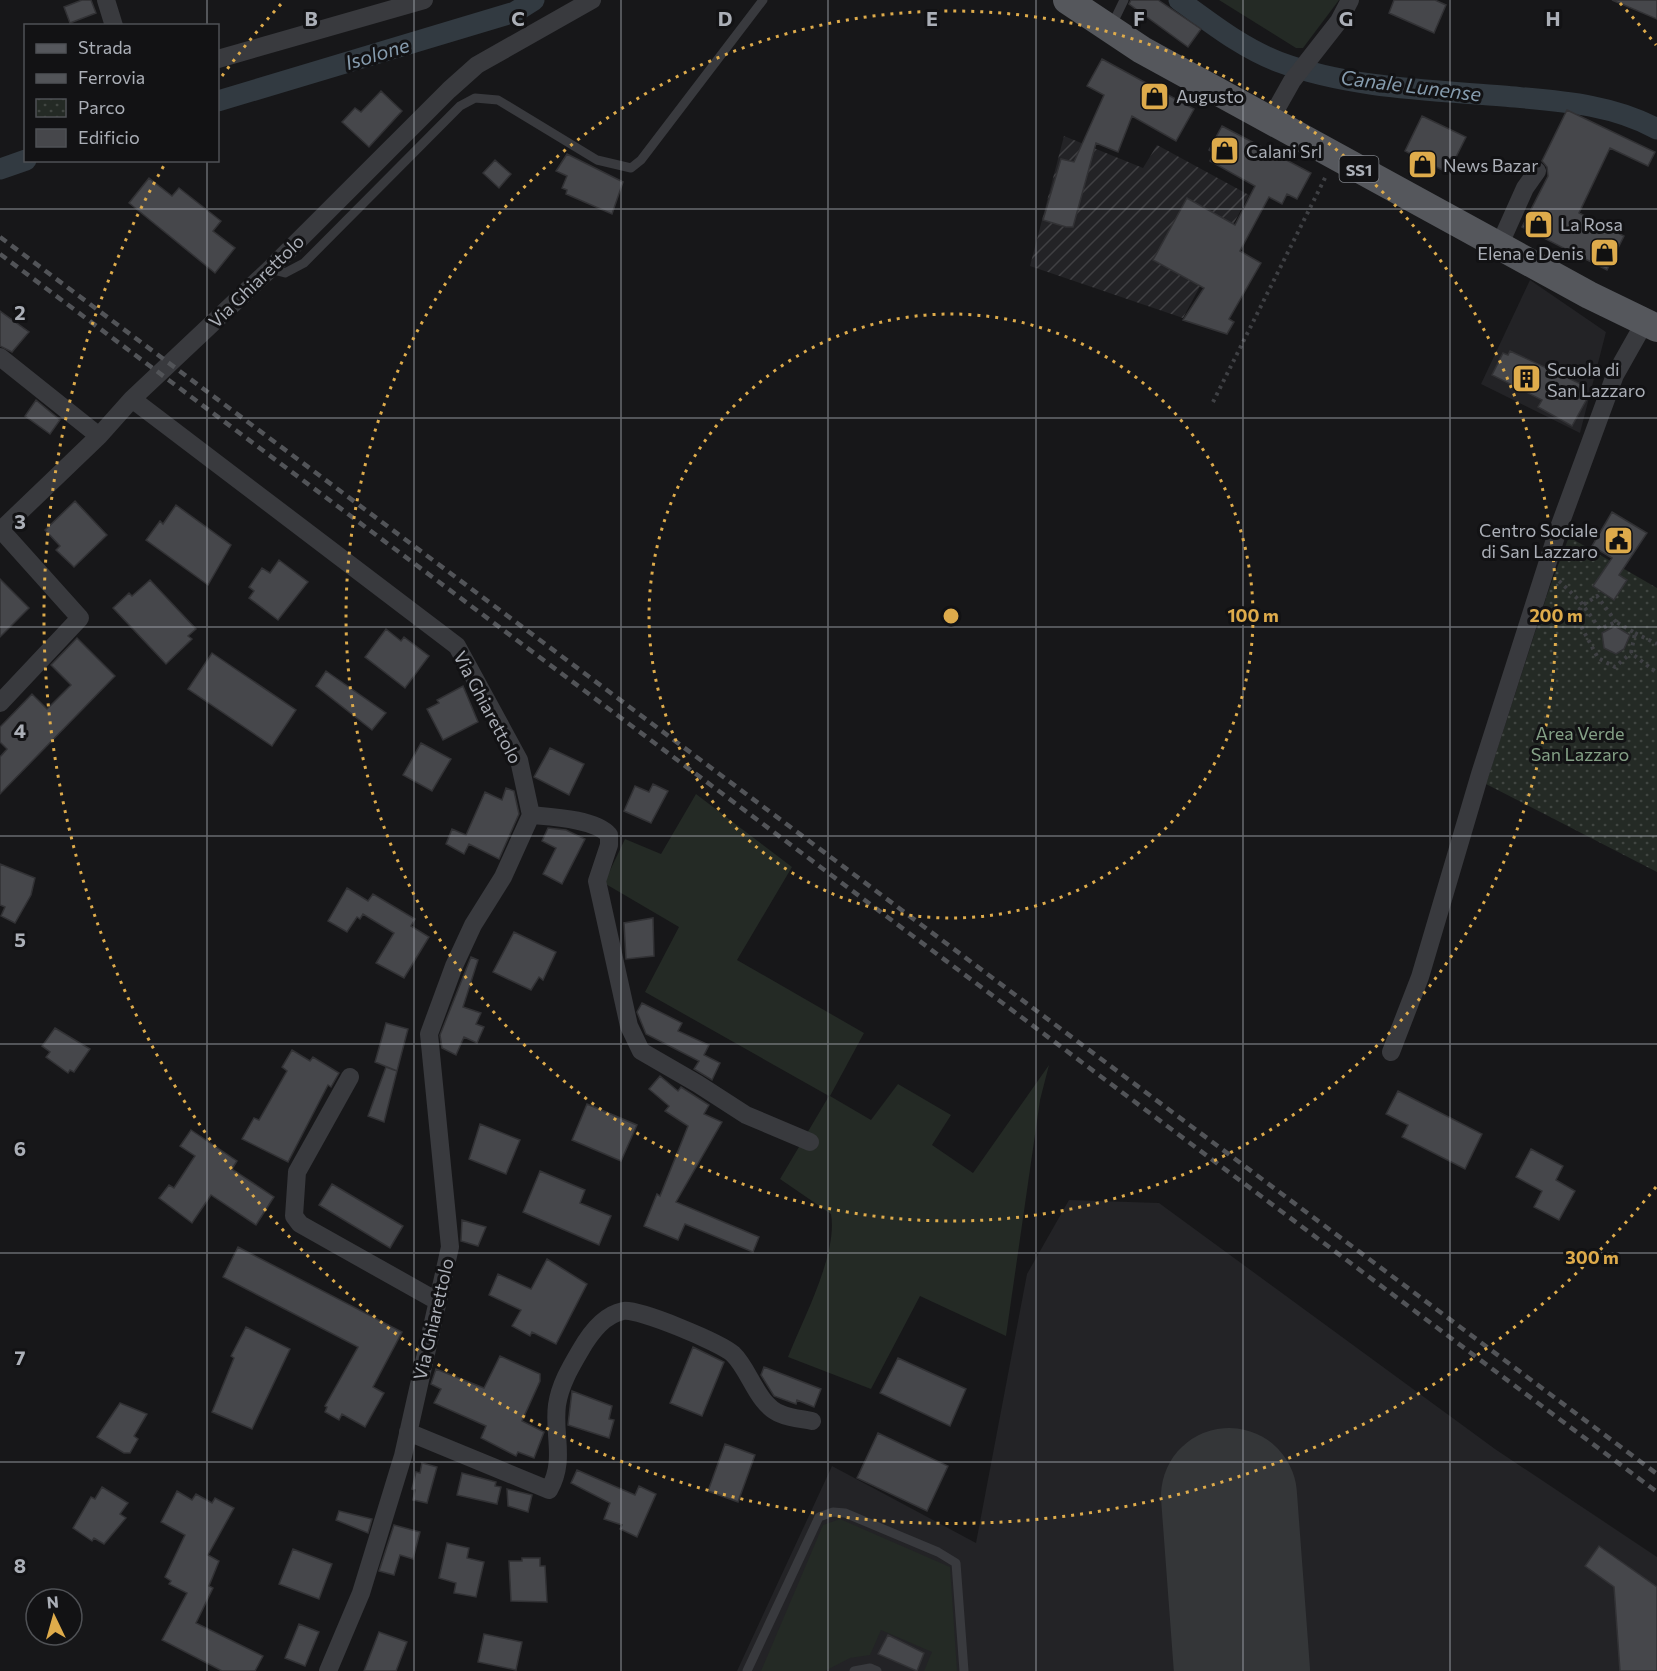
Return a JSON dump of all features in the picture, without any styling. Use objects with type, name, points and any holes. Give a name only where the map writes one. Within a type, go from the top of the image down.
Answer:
[{"type":"main road","name":"SS1","points":[[1067,0],[1142,50],[1588,296],[1651,324]]},
{"type":"street","points":[[106,0],[113,24]]},
{"type":"street","points":[[219,58],[424,0]]},
{"type":"street","name":"Via Ghiarettolo","points":[[328,1671],[361,1593],[408,1432],[450,1247],[429,1034],[454,966],[473,925],[503,877],[531,815],[519,760],[457,646],[132,399],[270,270],[449,90],[477,65],[592,0]]},
{"type":"street","points":[[1270,120],[1292,81],[1339,21],[1350,0]]},
{"type":"street","points":[[1499,246],[1525,188],[1537,171]]},
{"type":"street","points":[[1391,1052],[1420,977],[1480,774],[1546,568],[1616,375],[1651,324]]},
{"type":"street","points":[[0,357],[99,436]]},
{"type":"street","points":[[0,704],[80,618],[0,531],[99,436],[132,399]]},
{"type":"street","points":[[531,815],[567,819],[604,829],[609,835],[609,845],[597,881],[629,1026],[641,1051],[746,1115],[810,1142]]},
{"type":"street","points":[[350,1077],[297,1172],[294,1216],[300,1224],[437,1301]]},
{"type":"street","points":[[408,1432],[549,1490],[555,1480],[560,1442],[557,1406],[561,1385],[597,1325],[623,1311],[652,1316],[731,1352],[746,1370],[762,1398],[779,1414],[812,1420]]},
{"type":"lane","points":[[270,270],[285,273],[304,263],[460,106],[475,98],[487,97],[498,100],[597,160],[631,168],[641,160],[763,0]]},
{"type":"lane","points":[[1110,29],[1124,0]]},
{"type":"lane","points":[[747,1671],[819,1517],[833,1512],[856,1518],[938,1552],[956,1563],[964,1671]]},
{"type":"lane","points":[[854,1671],[870,1668],[877,1671]]},
{"type":"path","points":[[1213,402],[1336,157]]},
{"type":"path","points":[[1546,568],[1582,605],[1600,629],[1616,622]]},
{"type":"path","points":[[1635,633],[1631,653],[1615,667],[1598,658],[1575,615],[1582,605],[1597,596],[1616,622],[1657,644]]},
{"type":"path","points":[[1631,653],[1657,673]]},
{"type":"shaded area","points":[[1064,136],[1143,168],[1157,145],[1249,195],[1183,318],[1030,266]]},
{"type":"shaded area","points":[[1530,280],[1606,332],[1580,433],[1481,384]]},
{"type":"shaded area","points":[[1069,1200],[1159,1203],[1495,1449],[1657,1557],[1657,1671],[737,1671],[832,1466],[976,1543],[1027,1274]]},
{"type":"green space","points":[[1219,0],[1339,0],[1303,48],[1296,48]]},
{"type":"green space","name":"Area Verde San Lazzaro","points":[[1569,537],[1657,588],[1657,872],[1486,784],[1549,589]]},
{"type":"green space","points":[[696,794],[792,867],[737,960],[864,1033],[830,1096],[871,1120],[898,1084],[951,1115],[932,1145],[973,1173],[1049,1065],[1040,1100],[1006,1336],[920,1296],[871,1389],[788,1357],[818,1286],[832,1230],[831,1214],[780,1179],[829,1096],[645,992],[679,927],[604,883],[625,839],[661,854]]},
{"type":"green space","points":[[840,1519],[950,1567],[957,1671],[924,1671],[932,1652],[881,1630],[870,1655],[850,1658],[825,1671],[761,1671],[823,1525]]},
{"type":"building","points":[[82,0],[91,0],[96,13],[70,23],[64,7]]},
{"type":"building","points":[[1131,0],[1158,0],[1201,29],[1188,47],[1129,4]]},
{"type":"building","points":[[1394,0],[1435,0],[1446,5],[1434,33],[1389,13]]},
{"type":"building","points":[[1612,0],[1657,0],[1657,19]]},
{"type":"building","points":[[1102,59],[1194,109],[1176,141],[1132,116],[1118,152],[1096,143],[1073,227],[1066,227],[1043,220],[1061,159],[1074,162],[1104,95],[1087,86]]},
{"type":"building","points":[[381,91],[402,111],[369,147],[342,122],[355,108],[361,112]]},
{"type":"building","points":[[1567,110],[1655,152],[1648,166],[1610,148],[1579,213],[1624,236],[1607,270],[1522,227],[1548,176],[1547,167],[1542,161]]},
{"type":"building","points":[[1422,116],[1466,137],[1448,173],[1405,151]]},
{"type":"building","points":[[1222,126],[1311,173],[1297,199],[1287,194],[1282,204],[1269,197],[1240,251],[1261,263],[1229,319],[1234,322],[1227,334],[1183,320],[1204,288],[1153,260],[1187,198],[1235,225],[1255,186],[1210,161],[1214,153],[1209,150]]},
{"type":"building","points":[[567,154],[623,182],[612,214],[566,194],[567,190],[562,188],[567,176],[556,171]]},
{"type":"building","points":[[495,160],[511,174],[499,188],[483,173]]},
{"type":"building","points":[[149,178],[172,196],[179,188],[221,221],[213,231],[235,248],[215,273],[129,203]]},
{"type":"building","points":[[0,311],[29,332],[12,352],[0,346]]},
{"type":"building","points":[[1510,351],[1581,384],[1578,390],[1588,397],[1572,426],[1538,407],[1542,400],[1492,375],[1503,353],[1508,355]]},
{"type":"building","points":[[36,400],[60,420],[50,434],[25,416]]},
{"type":"building","points":[[75,501],[107,535],[74,567],[56,550],[60,546],[45,530]]},
{"type":"building","points":[[176,505],[231,545],[208,585],[146,540],[160,521],[163,524]]},
{"type":"building","name":"Centro Sociale di San Lazzaro","points":[[1612,512],[1647,533],[1619,575],[1627,580],[1614,600],[1593,586],[1612,558],[1592,546]]},
{"type":"building","points":[[279,560],[308,582],[278,620],[249,598],[254,591],[249,587],[262,568],[270,573]]},
{"type":"building","points":[[0,579],[29,608],[0,637]]},
{"type":"building","points":[[150,580],[196,629],[188,636],[192,639],[166,664],[113,608],[129,593],[132,596]]},
{"type":"building","points":[[1615,626],[1630,635],[1624,649],[1616,654],[1604,648],[1602,633]]},
{"type":"building","points":[[386,629],[401,641],[404,637],[429,656],[405,688],[365,657]]},
{"type":"building","points":[[77,638],[115,676],[0,794],[0,757],[7,749],[0,742],[0,727],[32,694],[47,709],[71,685],[51,665]]},
{"type":"building","points":[[212,653],[296,710],[272,746],[188,689]]},
{"type":"building","points":[[326,671],[386,713],[372,730],[316,686]]},
{"type":"building","points":[[463,686],[478,722],[443,740],[427,709],[439,703],[437,700]]},
{"type":"building","points":[[421,743],[451,759],[432,791],[403,775]]},
{"type":"building","points":[[550,748],[584,764],[569,795],[534,777]]},
{"type":"building","points":[[653,784],[668,791],[651,823],[624,811],[635,786],[649,792]]},
{"type":"building","points":[[506,788],[514,791],[519,814],[499,859],[469,844],[464,854],[446,844],[452,829],[466,835],[485,792],[502,800]]},
{"type":"building","points":[[548,828],[566,830],[585,839],[562,884],[543,874],[556,848],[542,841]]},
{"type":"building","points":[[0,864],[35,878],[31,895],[15,923],[1,916],[5,907],[0,905]]},
{"type":"building","points":[[347,888],[368,901],[373,894],[415,919],[411,926],[429,937],[404,978],[376,963],[394,933],[363,914],[360,919],[357,917],[347,932],[328,921]]},
{"type":"building","points":[[653,918],[654,956],[626,959],[624,923]]},
{"type":"building","points":[[514,932],[556,952],[543,980],[539,977],[531,990],[493,972]]},
{"type":"building","points":[[471,957],[478,960],[463,1007],[481,1013],[476,1024],[484,1027],[477,1043],[464,1037],[456,1055],[442,1048],[440,1035]]},
{"type":"building","points":[[642,1003],[682,1023],[678,1031],[709,1045],[704,1055],[720,1063],[712,1080],[694,1069],[699,1061],[646,1034],[637,1012]]},
{"type":"building","points":[[386,1023],[408,1029],[397,1071],[375,1062]]},
{"type":"building","points":[[55,1028],[90,1049],[74,1072],[70,1070],[68,1073],[46,1057],[50,1052],[42,1046]]},
{"type":"building","points":[[292,1050],[310,1061],[313,1057],[339,1073],[331,1087],[328,1085],[288,1162],[242,1139],[254,1118],[259,1120],[287,1071],[282,1067]]},
{"type":"building","points":[[386,1067],[397,1071],[384,1122],[368,1116]]},
{"type":"building","points":[[660,1076],[678,1091],[681,1087],[709,1105],[704,1114],[722,1122],[676,1202],[759,1237],[753,1252],[685,1224],[678,1240],[644,1226],[657,1194],[660,1196],[688,1126],[665,1111],[669,1106],[649,1089]]},
{"type":"building","points":[[1398,1091],[1482,1134],[1465,1169],[1402,1137],[1408,1125],[1386,1114]]},
{"type":"building","points":[[587,1104],[637,1125],[621,1161],[572,1140]]},
{"type":"building","points":[[480,1124],[520,1140],[506,1174],[469,1159]]},
{"type":"building","points":[[191,1130],[237,1161],[232,1169],[274,1197],[256,1225],[211,1195],[192,1223],[159,1198],[169,1185],[174,1188],[195,1156],[180,1146]]},
{"type":"building","points":[[1531,1149],[1563,1166],[1556,1180],[1575,1191],[1559,1220],[1534,1207],[1542,1191],[1516,1177]]},
{"type":"building","points":[[540,1171],[585,1190],[580,1203],[611,1216],[599,1245],[523,1212]]},
{"type":"building","points":[[332,1184],[403,1226],[390,1248],[319,1205]]},
{"type":"building","points":[[462,1220],[486,1227],[478,1246],[461,1241]]},
{"type":"building","points":[[238,1247],[402,1332],[373,1387],[384,1393],[365,1427],[342,1414],[339,1420],[325,1412],[327,1407],[325,1406],[358,1347],[223,1277]]},
{"type":"building","points":[[547,1259],[587,1284],[556,1344],[532,1332],[530,1336],[512,1326],[521,1310],[489,1295],[498,1274],[531,1289]]},
{"type":"building","points":[[246,1327],[290,1349],[252,1429],[212,1412],[234,1358],[231,1356]]},
{"type":"building","points":[[693,1347],[724,1362],[702,1416],[670,1403]]},
{"type":"building","points":[[500,1356],[540,1374],[540,1381],[522,1421],[544,1432],[534,1458],[518,1452],[516,1456],[481,1438],[486,1426],[434,1403],[441,1389],[431,1384],[436,1369],[484,1388]]},
{"type":"building","points":[[898,1358],[966,1389],[950,1426],[880,1393]]},
{"type":"building","points":[[764,1367],[821,1389],[814,1407],[797,1400],[796,1404],[774,1396],[761,1375]]},
{"type":"building","points":[[572,1391],[612,1406],[609,1419],[614,1420],[609,1438],[568,1425]]},
{"type":"building","points":[[120,1403],[147,1414],[134,1436],[138,1439],[130,1453],[124,1453],[97,1437]]},
{"type":"building","points":[[878,1433],[948,1466],[927,1511],[857,1478]]},
{"type":"building","points":[[725,1444],[755,1455],[738,1502],[708,1491]]},
{"type":"building","points":[[422,1463],[437,1467],[427,1503],[413,1500],[415,1490],[412,1489],[416,1472],[420,1473]]},
{"type":"building","points":[[577,1470],[635,1495],[639,1486],[656,1494],[637,1537],[620,1529],[622,1525],[604,1519],[610,1503],[571,1483]]},
{"type":"building","points":[[462,1473],[496,1482],[495,1486],[501,1487],[497,1504],[457,1495]]},
{"type":"building","points":[[102,1487],[128,1503],[120,1514],[126,1518],[104,1544],[94,1538],[92,1541],[73,1528],[91,1497],[95,1499]]},
{"type":"building","points":[[507,1489],[532,1495],[528,1512],[508,1506]]},
{"type":"building","points":[[177,1491],[192,1500],[196,1494],[212,1503],[215,1498],[234,1508],[208,1555],[219,1561],[209,1586],[213,1588],[196,1623],[263,1656],[255,1671],[222,1671],[162,1640],[187,1593],[169,1584],[171,1581],[165,1577],[185,1535],[161,1522]]},
{"type":"building","points":[[339,1511],[372,1519],[368,1533],[336,1520]]},
{"type":"building","points":[[394,1525],[420,1532],[413,1559],[400,1555],[394,1575],[379,1571]]},
{"type":"building","points":[[447,1543],[469,1548],[467,1558],[484,1562],[476,1597],[454,1593],[456,1583],[439,1578]]},
{"type":"building","points":[[1599,1546],[1657,1587],[1657,1671],[1620,1671],[1614,1587],[1585,1566]]},
{"type":"building","points":[[293,1549],[332,1564],[319,1599],[279,1584]]},
{"type":"building","points":[[522,1558],[540,1558],[540,1566],[545,1566],[547,1602],[511,1601],[509,1561],[522,1561]]},
{"type":"building","points":[[299,1624],[319,1632],[305,1666],[285,1658]]},
{"type":"building","points":[[379,1632],[407,1642],[396,1671],[364,1671]]},
{"type":"building","points":[[484,1634],[522,1642],[516,1670],[478,1662]]},
{"type":"building","points":[[888,1635],[924,1653],[917,1671],[878,1654]]},
{"type":"waterway","name":"Isolone","points":[[219,101],[515,12],[534,0]]},
{"type":"waterway","name":"Canale Lunense","points":[[1179,0],[1252,50],[1306,71],[1361,83],[1543,100],[1602,108],[1639,120],[1657,129]]},
{"type":"waterway","name":"Isolone","points":[[0,169],[24,161]]},
{"type":"runway","points":[[1229,1496],[1242,1671]]},
{"type":"railway","points":[[0,237],[1657,1474]]},
{"type":"railway","points":[[0,254],[1657,1492]]},
{"type":"place","name":"Augusto","points":[[1155,96]]},
{"type":"place","name":"Calani Srl","points":[[1225,151]]},
{"type":"place","name":"News Bazar","points":[[1422,165]]},
{"type":"place","name":"La Rosa","points":[[1539,224]]},
{"type":"place","name":"Elena e Denis","points":[[1605,253]]},
{"type":"place","name":"Scuola di San Lazzaro","points":[[1526,379]]},
{"type":"place","name":"Centro Sociale di San Lazzaro","points":[[1619,540]]}]
